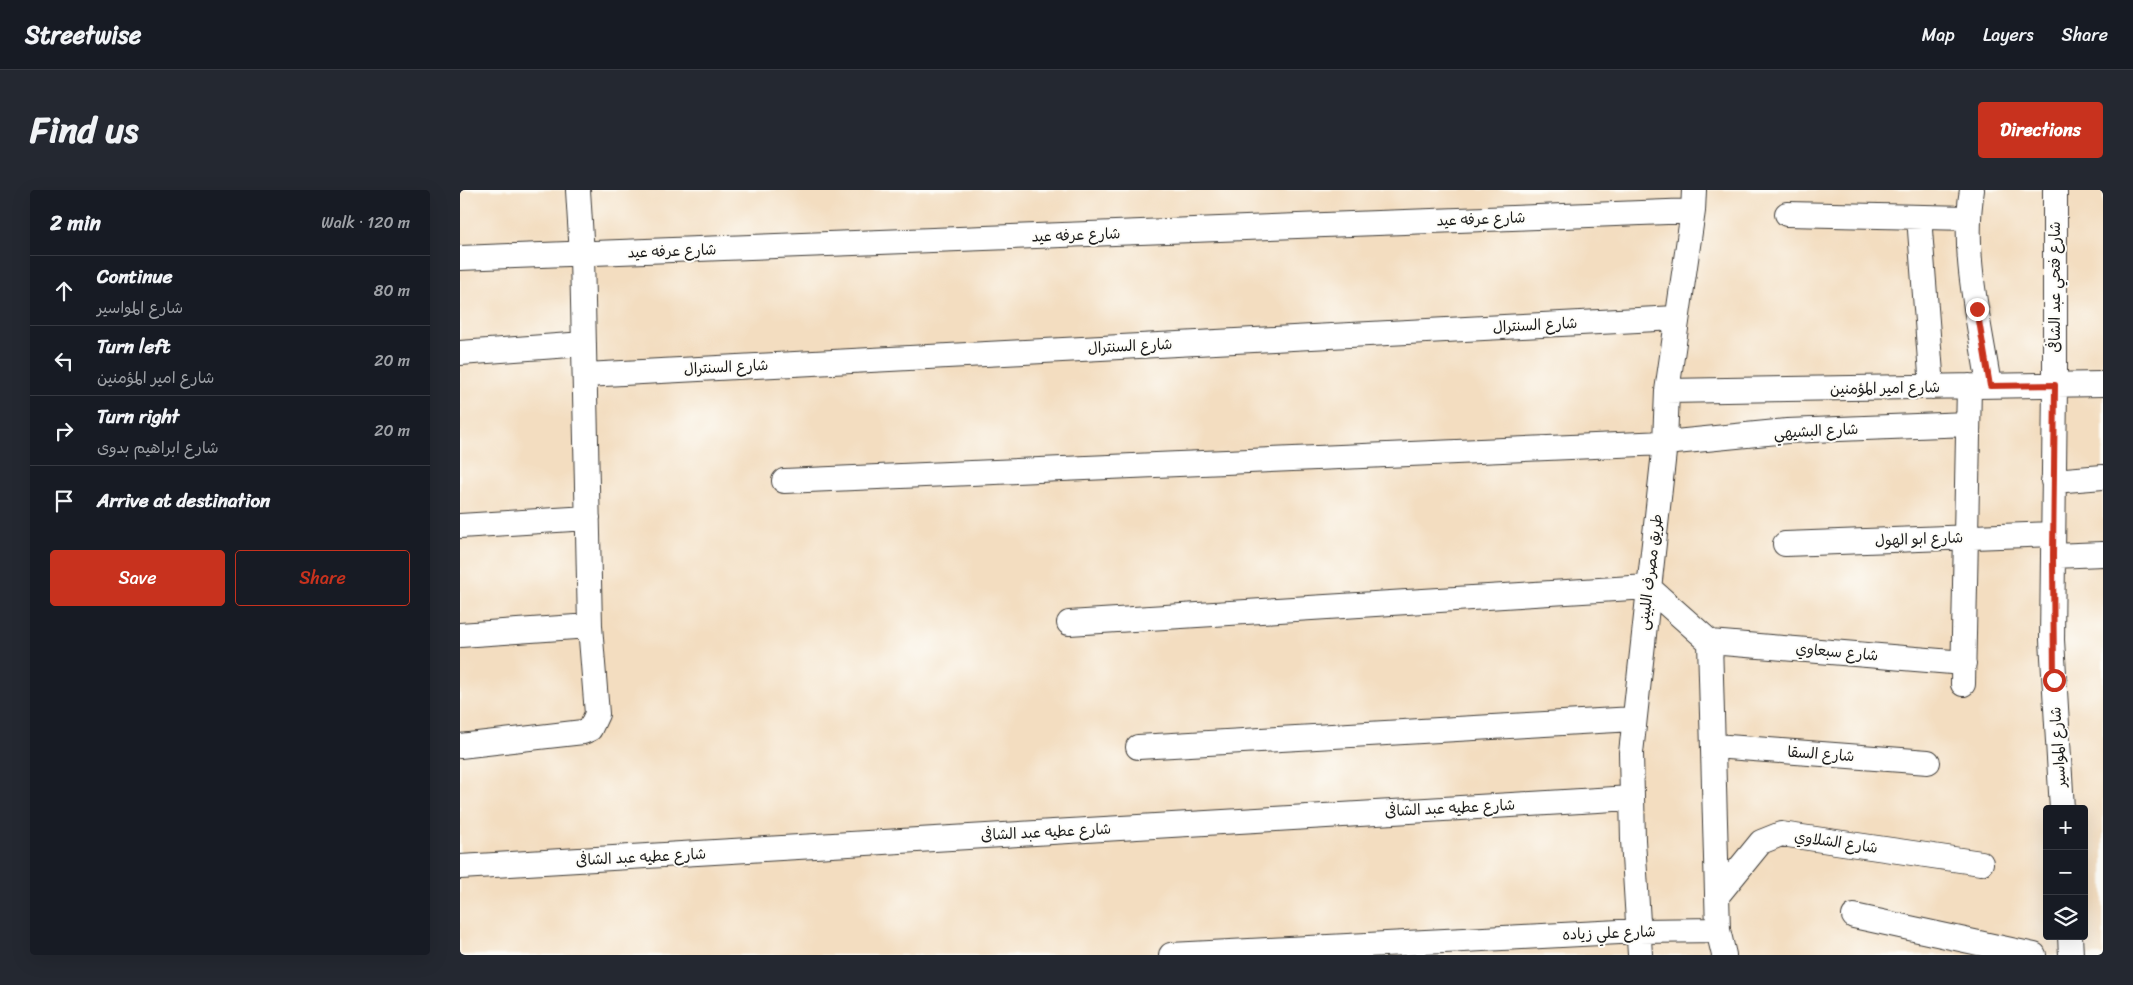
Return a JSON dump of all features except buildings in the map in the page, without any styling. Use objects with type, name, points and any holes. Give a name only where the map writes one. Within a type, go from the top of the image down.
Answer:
[{"type":"street","points":[[460,746],[582,732],[590,729],[597,714],[590,626],[582,255],[578,190]]},
{"type":"street","points":[[1966,537],[1968,424],[1979,386],[1970,270],[1969,218],[1972,190]]},
{"type":"street","name":"شارع فتحي عبد الشافى","points":[[2055,190],[2055,385]]},
{"type":"street","name":"شارع عرفه عيد","points":[[460,258],[582,255],[1693,200]]},
{"type":"street","name":"طريق مصرف اللبينى","points":[[1640,955],[1631,753],[1665,443],[1667,391],[1693,200]]},
{"type":"street","points":[[1787,214],[1969,218]]},
{"type":"street","points":[[1919,217],[1932,387]]},
{"type":"street","name":"شارع السنترال","points":[[585,374],[1676,318]]},
{"type":"street","points":[[460,353],[584,344]]},
{"type":"street","name":"شارع امير المؤمنين","points":[[1667,391],[2103,384]]},
{"type":"street","name":"شارع المواسير","points":[[2055,385],[2053,648],[2062,805]]},
{"type":"street","name":"شارع البشيهي","points":[[784,481],[1665,443],[1787,431],[1968,424]]},
{"type":"street","points":[[2054,481],[2103,477]]},
{"type":"street","points":[[460,526],[588,518]]},
{"type":"street","name":"شارع ابو الهول","points":[[1785,544],[1966,537],[2053,545],[2103,554]]},
{"type":"street","name":"شارع سبعاوي","points":[[1710,642],[1964,673],[1966,537]]},
{"type":"street","points":[[1068,624],[1648,587],[1710,642],[1718,930],[1724,955]]},
{"type":"street","points":[[460,636],[590,626]]},
{"type":"street","points":[[1138,747],[1634,719]]},
{"type":"street","name":"شارع السقا","points":[[1714,746],[1928,762]]},
{"type":"street","name":"شارع عطيه عبد الشافى","points":[[460,867],[1632,798]]},
{"type":"street","name":"شارع الشلاوي","points":[[1717,896],[1761,842],[1781,834],[1981,864]]},
{"type":"street","points":[[1854,916],[2034,955]]},
{"type":"street","name":"شارع علي زياده","points":[[1171,955],[1639,931],[1718,930]]},
{"type":"street","points":[[2070,940],[2071,955]]},
{"type":"route","points":[[1977,309],[1990,386],[2055,385],[2052,640],[2054,680]]}]
